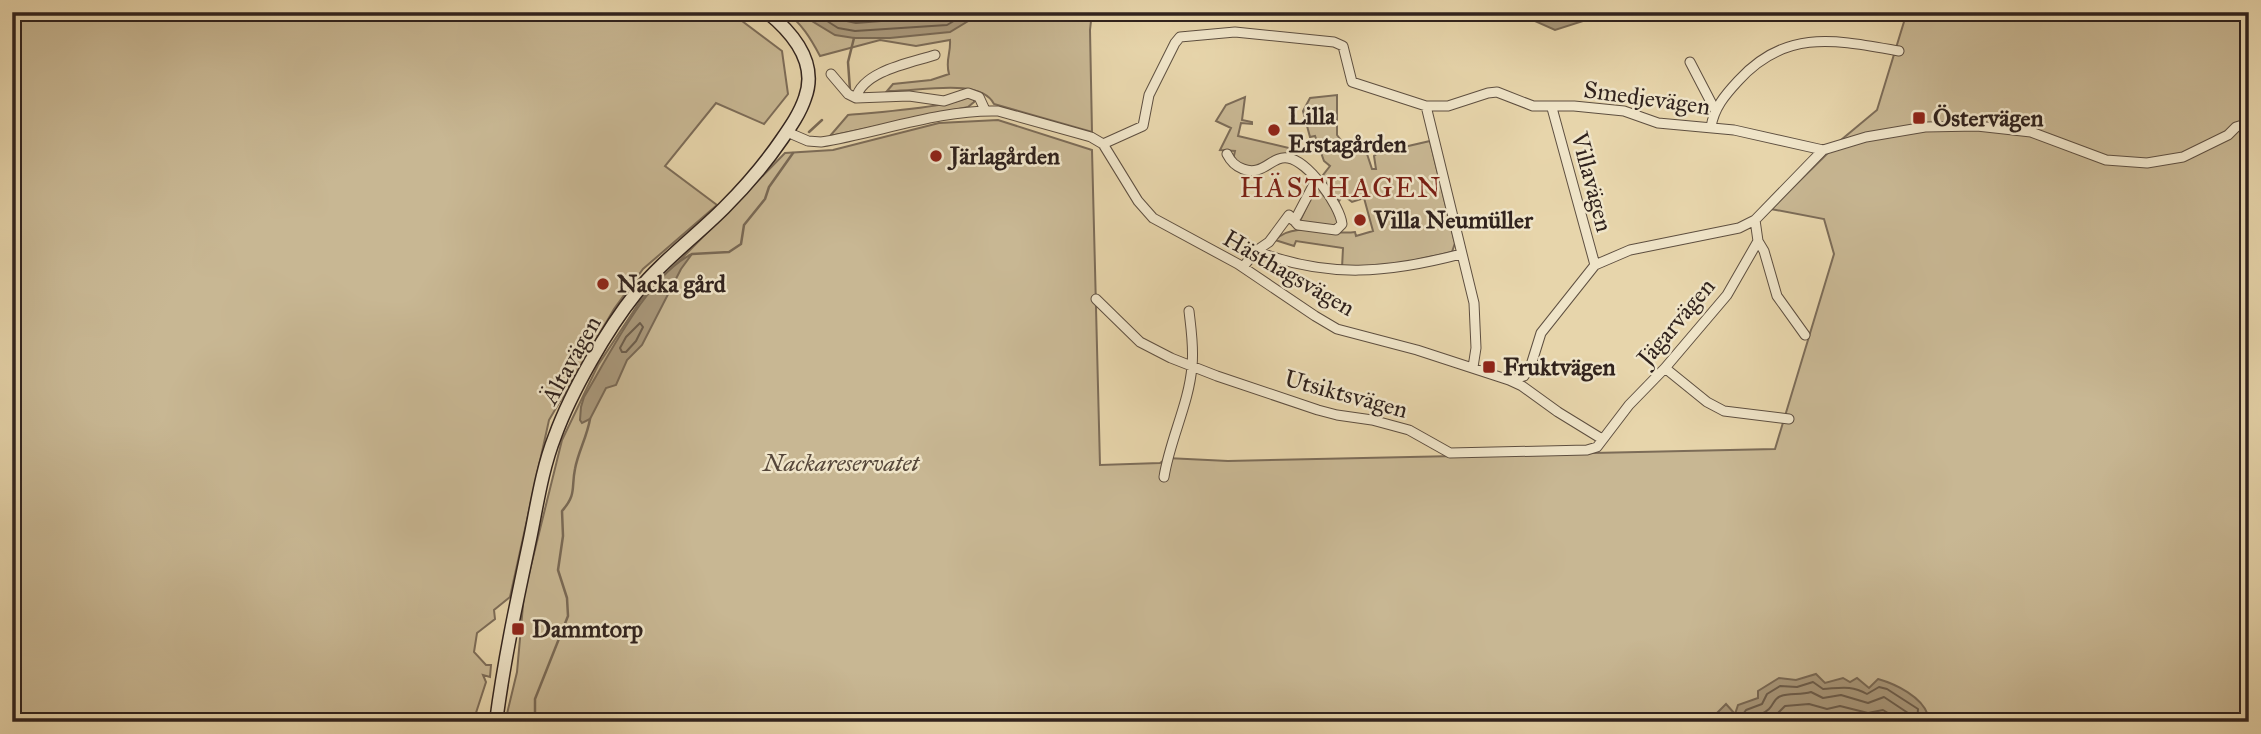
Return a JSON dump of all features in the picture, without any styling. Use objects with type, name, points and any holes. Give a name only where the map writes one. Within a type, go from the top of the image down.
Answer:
[{"type":"main road","name":"Ältavägen","points":[[496,722],[517,598],[545,469],[554,437],[568,404],[615,323],[634,296],[655,271],[724,208],[765,163],[805,100],[809,81],[805,57],[792,35],[768,12]]},
{"type":"street","name":"Smedjevägen","points":[[1103,144],[1143,126],[1149,95],[1180,37],[1235,32],[1334,42],[1343,46],[1352,82],[1426,106],[1448,106],[1497,92],[1524,104],[1623,111],[1658,123],[1711,127],[1796,142],[1823,150]]},
{"type":"street","points":[[1711,127],[1715,110],[1751,66],[1776,50],[1808,41],[1823,40],[1899,51]]},
{"type":"street","points":[[856,98],[858,89],[872,76],[935,55]]},
{"type":"street","points":[[1690,62],[1715,110]]},
{"type":"street","points":[[831,74],[848,94],[856,98],[909,96],[944,102],[968,93],[979,97],[985,110]]},
{"type":"street","points":[[1426,106],[1474,303],[1476,348],[1473,367]]},
{"type":"street","name":"Villavägen","points":[[1552,108],[1595,265]]},
{"type":"street","points":[[787,132],[808,141],[821,142],[985,110],[1077,132],[1103,144]]},
{"type":"street","points":[[1509,380],[1524,376],[1531,365],[1541,333],[1595,265],[1630,250],[1739,228],[1755,220],[1823,150],[1866,137],[1925,127],[1976,126],[2031,132],[2106,160],[2147,163],[2183,158],[2228,135],[2236,127],[2249,123]]},
{"type":"street","name":"Hästhagsvägen","points":[[1103,144],[1138,201],[1153,218],[1243,267],[1315,316],[1337,329],[1473,367],[1509,380],[1602,439]]},
{"type":"street","points":[[1227,154],[1236,166],[1248,171],[1257,171],[1279,159],[1288,158],[1303,165],[1336,207],[1342,224],[1336,230],[1321,230],[1298,225],[1291,218]]},
{"type":"street","points":[[1243,267],[1256,251],[1269,242],[1291,218],[1297,216],[1316,180]]},
{"type":"street","points":[[1755,220],[1758,242],[1764,251],[1777,296],[1805,335]]},
{"type":"street","name":"Jägarvägen","points":[[1602,439],[1727,295],[1758,242]]},
{"type":"street","points":[[1256,251],[1316,267],[1361,272],[1382,271],[1461,254]]},
{"type":"street","name":"Utsiktsvägen","points":[[1096,299],[1140,342],[1192,366],[1318,410],[1402,427],[1423,436],[1444,452],[1587,450],[1597,447],[1602,439]]},
{"type":"street","points":[[1164,477],[1192,366],[1189,311]]},
{"type":"street","points":[[1665,368],[1707,402],[1724,411],[1789,419]]},
{"type":"green space","points":[[12,12],[730,12],[782,51],[788,94],[764,124],[716,103],[665,166],[717,205],[643,269],[614,309],[549,420],[510,597],[494,610],[495,619],[477,633],[474,652],[486,665],[491,665],[490,677],[483,675],[486,682],[473,722],[12,722]]},
{"type":"green space","points":[[785,12],[1092,12],[1092,132],[994,104],[987,96],[962,88],[887,91],[893,84],[931,80],[949,74],[950,40],[916,46],[880,40],[820,56],[801,26]]},
{"type":"green space","name":"Nackareservatet","points":[[1907,12],[2249,12],[2249,722],[505,722],[517,672],[524,594],[562,440],[598,365],[641,300],[785,153],[833,150],[939,123],[998,120],[1092,150],[1100,465],[1160,463],[1167,458],[1228,461],[1775,449],[1834,254],[1824,219],[1771,209],[1841,140],[1877,110]]},
{"type":"green space","points":[[1337,95],[1337,135],[1345,145],[1366,151],[1372,169],[1376,169],[1374,156],[1378,153],[1430,141],[1455,243],[1452,252],[1389,266],[1342,268],[1343,248],[1296,241],[1294,246],[1275,240],[1283,234],[1302,230],[1355,232],[1356,236],[1373,231],[1364,198],[1352,202],[1343,195],[1339,201],[1320,179],[1330,166],[1324,161],[1315,136],[1310,137],[1303,111],[1310,98]]},
{"type":"green space","points":[[967,97],[974,99],[968,107],[830,136],[848,115],[930,107]]},
{"type":"green space","points":[[1245,97],[1242,120],[1252,124],[1241,123],[1238,136],[1289,148],[1289,155],[1251,169],[1233,160],[1235,151],[1220,150],[1231,128],[1216,121],[1226,105]]},
{"type":"green space","points":[[1316,187],[1339,217],[1336,227],[1299,223]]},
{"type":"water","points":[[797,12],[983,12],[950,32],[890,38],[854,38],[835,35]]},
{"type":"water","points":[[1515,12],[1619,12],[1555,30]]},
{"type":"water","points":[[692,254],[681,269],[642,345],[627,360],[616,385],[606,388],[590,419],[582,423],[581,407],[584,397],[617,339],[660,279]]},
{"type":"water","points":[[1816,674],[1825,683],[1843,678],[1850,682],[1857,678],[1869,688],[1878,679],[1885,681],[1914,697],[1928,715],[1922,722],[1708,722],[1726,704],[1735,714],[1738,705],[1758,698],[1758,691],[1779,678],[1796,680]]},
{"type":"waterway","points":[[850,90],[848,62],[854,38]]},
{"type":"waterway","points":[[809,132],[822,120]]},
{"type":"waterway","points":[[692,254],[729,252],[741,244],[744,225],[765,199],[769,187],[793,153]]},
{"type":"waterway","points":[[527,722],[535,719],[535,699],[568,616],[567,598],[558,570],[563,536],[562,511],[572,495],[576,463],[590,419]]},
{"type":"place","name":"Östervägen","points":[[1919,118]]},
{"type":"place","name":"Lilla Erstagården","points":[[1274,130]]},
{"type":"place","name":"Järlagården","points":[[936,156]]},
{"type":"place","name":"Villa Neumüller","points":[[1360,220]]},
{"type":"place","name":"Nacka gård","points":[[603,284]]},
{"type":"place","name":"Fruktvägen","points":[[1489,367]]},
{"type":"place","name":"Dammtorp","points":[[518,629]]},
{"type":"district","name":"HÄSTHAGEN","points":[[1341,187]]}]
